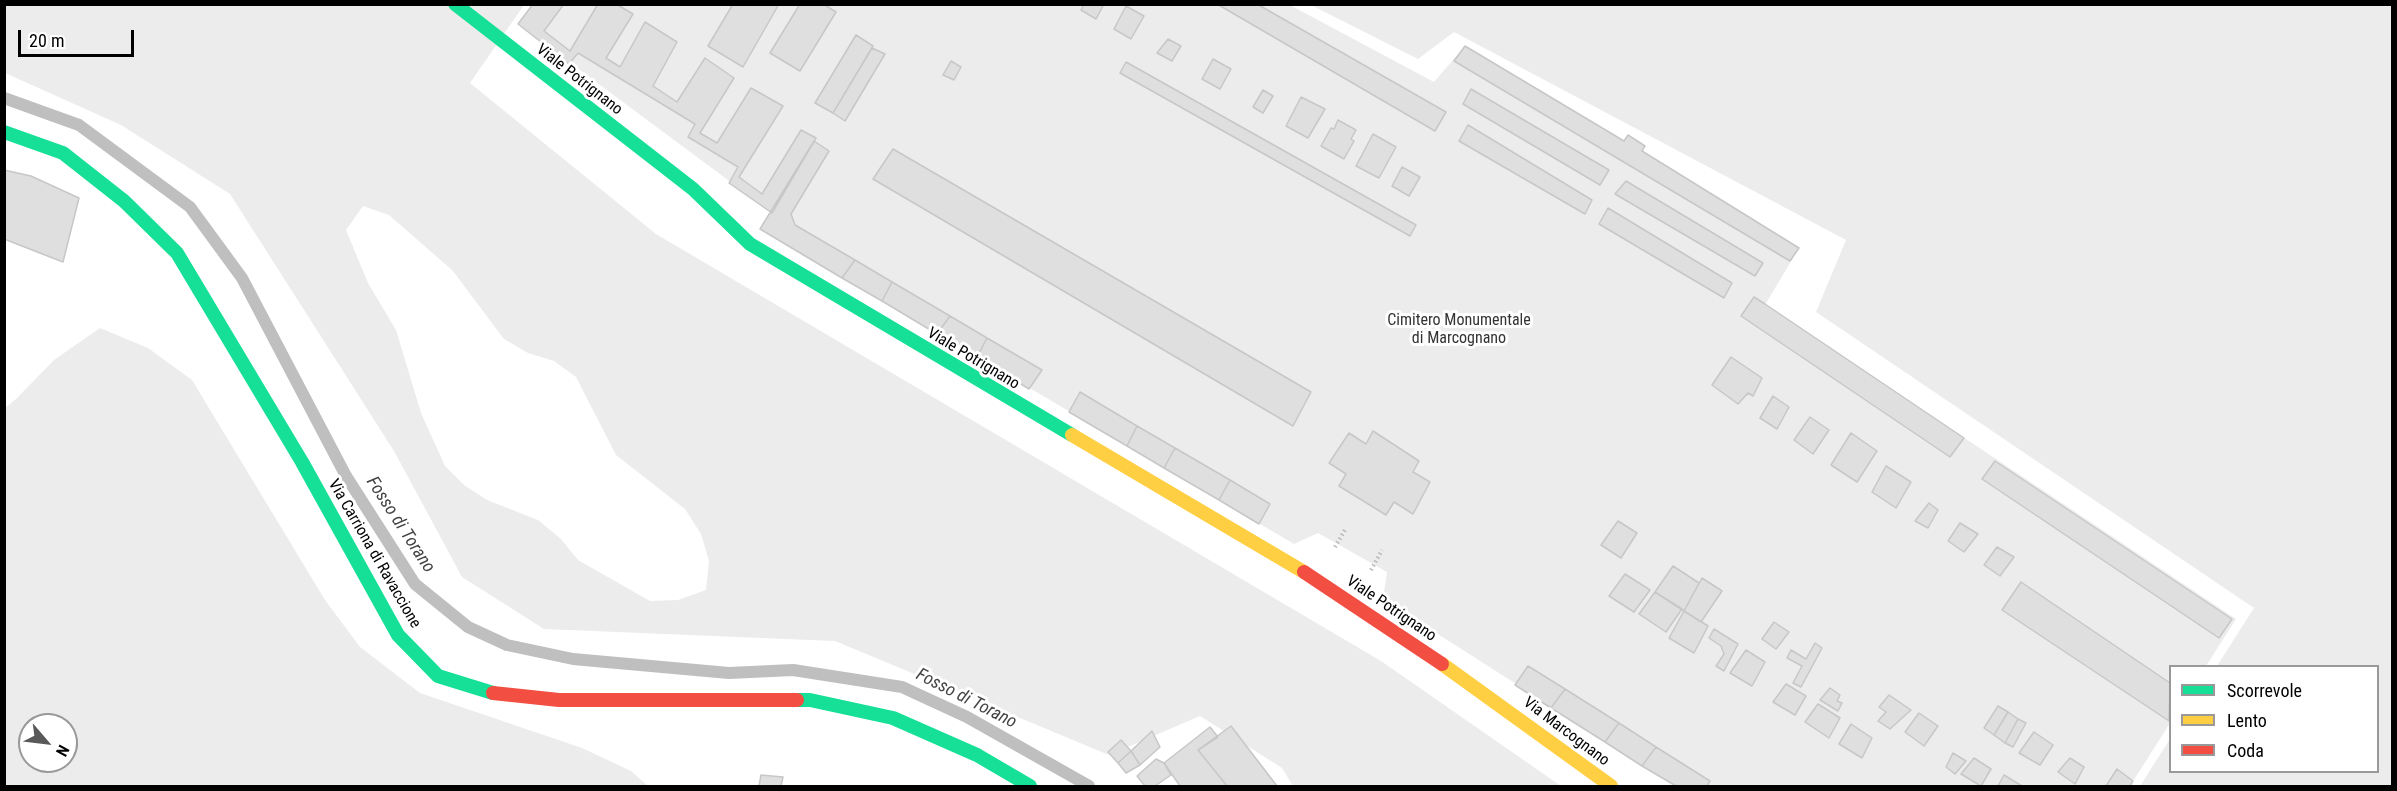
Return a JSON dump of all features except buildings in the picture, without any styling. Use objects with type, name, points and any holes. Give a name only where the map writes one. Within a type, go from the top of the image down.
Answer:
[{"type":"street","name":"Viale Potrignano","points":[[455,4],[693,189],[750,244],[1336,591],[1501,704]]},
{"type":"street","name":"Via Carriona di Ravaccione","points":[[4,132],[63,153],[124,201],[177,253],[302,462],[398,634],[438,676],[502,696],[559,700],[810,699],[892,718],[977,755],[1030,786]]},
{"type":"street","name":"Via Marcognano","points":[[1501,704],[1611,786]]},
{"type":"green space","name":"Cimitero Monumentale di Marcognano","points":[[533,4],[1288,4],[1434,82],[1465,46],[1799,248],[1765,305],[2236,619],[2207,665],[2169,665],[2169,725],[2130,786],[1676,786],[1383,599],[1387,572],[1318,533],[1294,544],[760,229],[771,212],[518,24]]},
{"type":"green space","points":[[5,5],[524,5],[470,83],[656,234],[1381,661],[1561,786],[1293,786],[1282,768],[1200,716],[1109,755],[835,641],[544,629],[462,577],[394,451],[230,194],[121,125],[5,73]],"holes":[[[363,206],[389,215],[453,271],[504,339],[528,353],[554,361],[576,377],[616,455],[685,509],[701,534],[709,561],[706,590],[678,600],[650,601],[578,560],[560,538],[538,520],[487,500],[464,485],[445,466],[421,413],[396,330],[368,283],[346,230]]]},
{"type":"green space","points":[[1311,5],[2392,5],[2392,786],[2140,786],[2169,741],[2169,773],[2379,773],[2379,665],[2218,665],[2254,608],[1816,312],[1846,240],[1454,32],[1418,59]]},
{"type":"green space","points":[[100,328],[148,348],[192,380],[325,600],[360,647],[420,693],[582,748],[631,771],[648,786],[5,786],[5,408],[54,360]]},
{"type":"waterway","name":"Fosso di Torano","points":[[4,98],[79,125],[190,207],[242,278],[346,476],[415,584],[468,627],[507,645],[573,659],[729,673],[793,670],[902,687],[967,717],[1089,786]]},
{"type":"traffic: fast","points":[[455,4],[693,189],[750,244],[1072,435]]},
{"type":"traffic: fast","points":[[4,132],[63,153],[124,201],[177,253],[302,462],[398,635],[438,676],[493,693]]},
{"type":"traffic: fast","points":[[797,700],[810,700],[893,718],[977,755],[1030,786]]},
{"type":"traffic: slow","points":[[1072,435],[1304,572]]},
{"type":"traffic: slow","points":[[1442,664],[1611,786]]},
{"type":"traffic: jam","points":[[1304,572],[1442,664]]},
{"type":"traffic: jam","points":[[493,693],[559,700],[797,700]]}]
